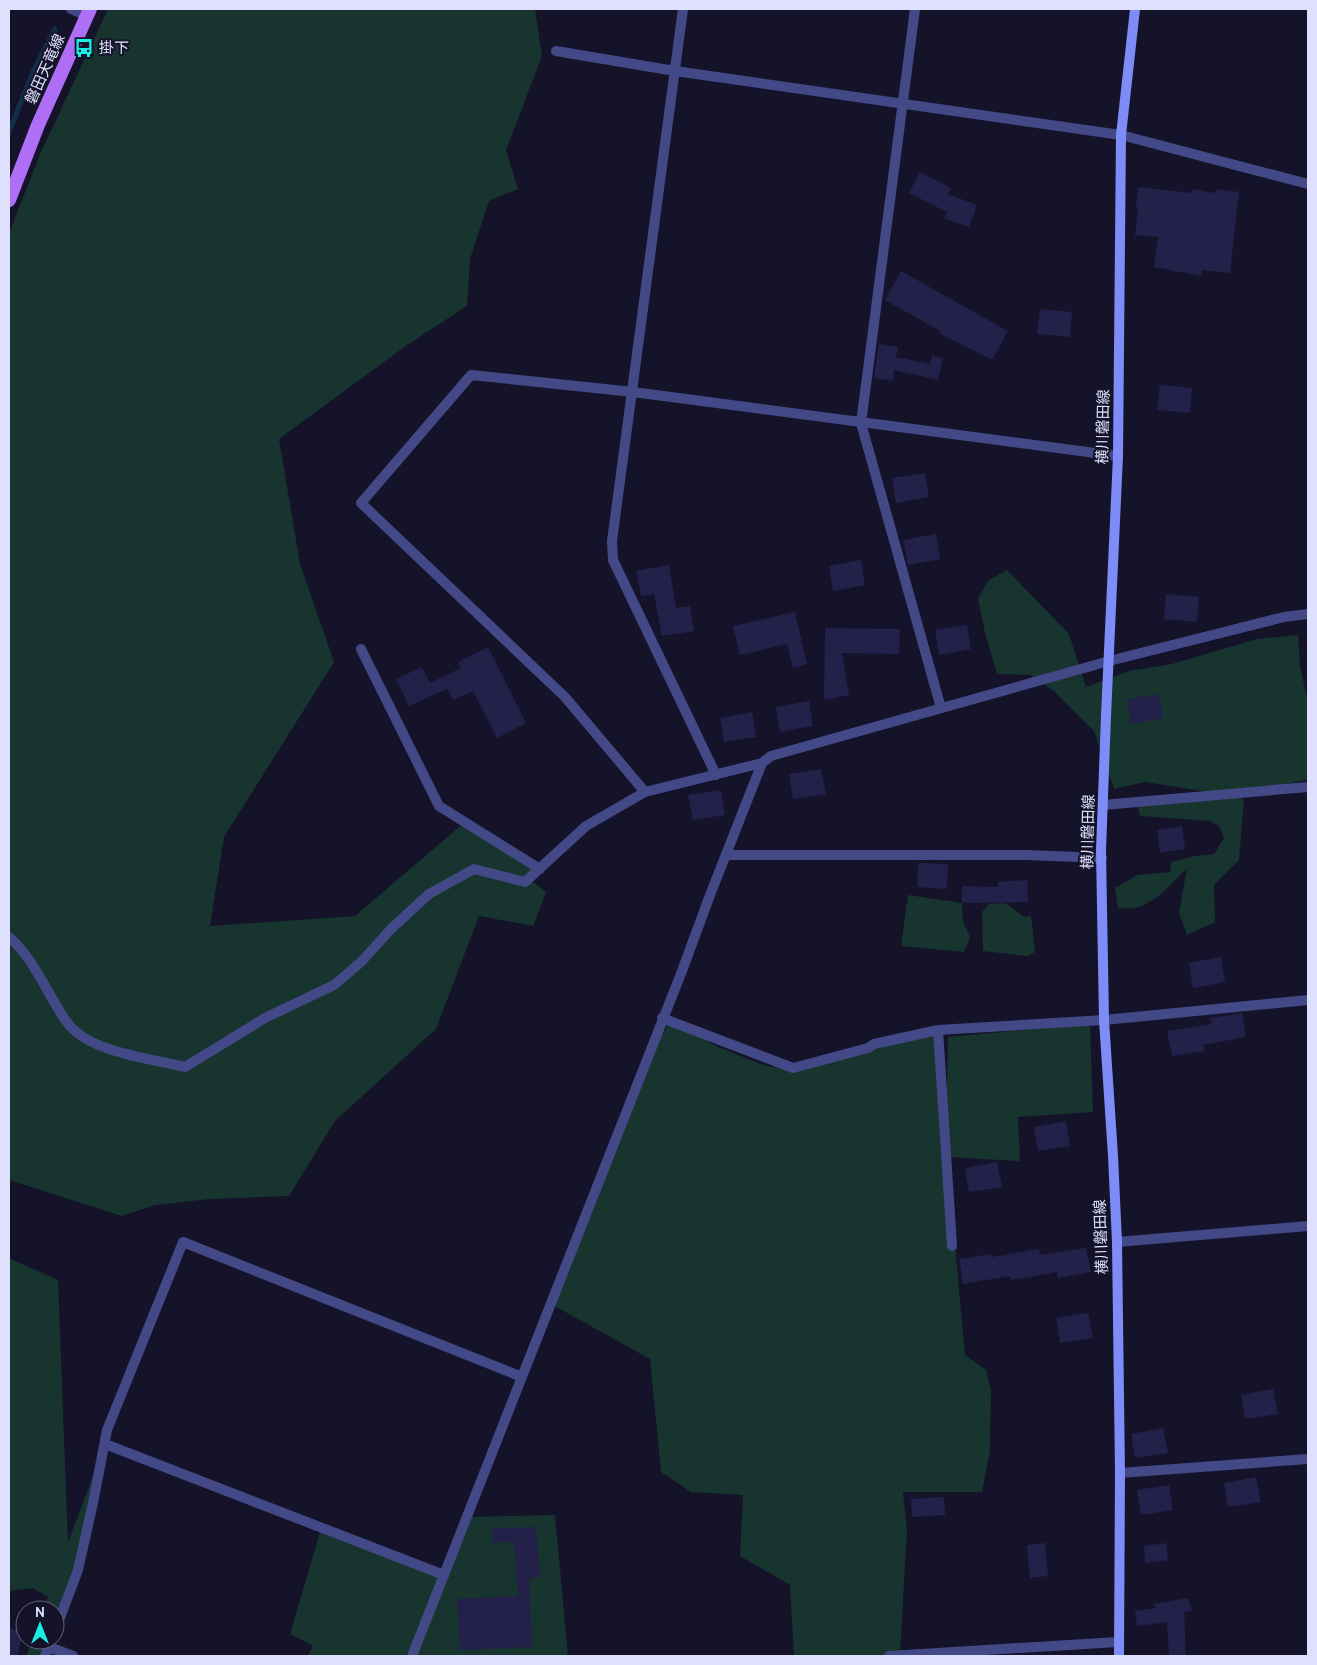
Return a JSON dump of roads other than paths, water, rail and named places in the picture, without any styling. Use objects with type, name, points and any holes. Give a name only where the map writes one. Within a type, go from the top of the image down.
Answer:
[{"type":"main road","name":"横川磐田線","points":[[1119,1656],[1120,1473],[1117,1242],[1114,1156],[1104,1020],[1102,858],[1118,456],[1121,135],[1135,9]]},
{"type":"main road","name":"磐田天竜線","points":[[9,200],[38,125],[89,12]]},
{"type":"street","points":[[71,9],[89,12]]},
{"type":"street","points":[[683,9],[612,541],[613,560],[716,774]]},
{"type":"street","points":[[915,9],[861,423],[941,708]]},
{"type":"street","points":[[556,51],[675,72],[1121,135],[1308,184]]},
{"type":"street","points":[[645,792],[565,697],[361,503],[471,374],[633,392],[1118,456]]},
{"type":"street","points":[[9,937],[17,944],[37,971],[57,1008],[74,1030],[106,1049],[185,1067],[265,1018],[334,985],[361,962],[392,928],[429,894],[474,869],[525,882],[586,826],[645,792],[762,763],[771,756],[1109,661],[1284,617],[1308,614]]},
{"type":"street","points":[[361,649],[440,806],[540,869]]},
{"type":"street","points":[[412,1656],[762,763]]},
{"type":"street","points":[[1103,805],[1308,787]]},
{"type":"street","points":[[726,855],[1027,855],[1102,858]]},
{"type":"street","points":[[662,1018],[793,1068],[868,1048],[874,1044],[938,1030],[1104,1020],[1308,1000]]},
{"type":"street","points":[[938,1030],[952,1246]]},
{"type":"street","points":[[1117,1242],[1308,1226]]},
{"type":"street","points":[[65,1604],[78,1570],[107,1430],[183,1242],[522,1377]]},
{"type":"street","points":[[105,1444],[444,1575]]},
{"type":"street","points":[[1120,1473],[1308,1459]]},
{"type":"street","points":[[889,1656],[1118,1642]]},
{"type":"street","points":[[54,1650],[73,1656]]},
{"type":"waterway","points":[[9,132],[33,72],[55,29]]},
{"type":"place","name":"掛下","points":[[84,48]]}]
